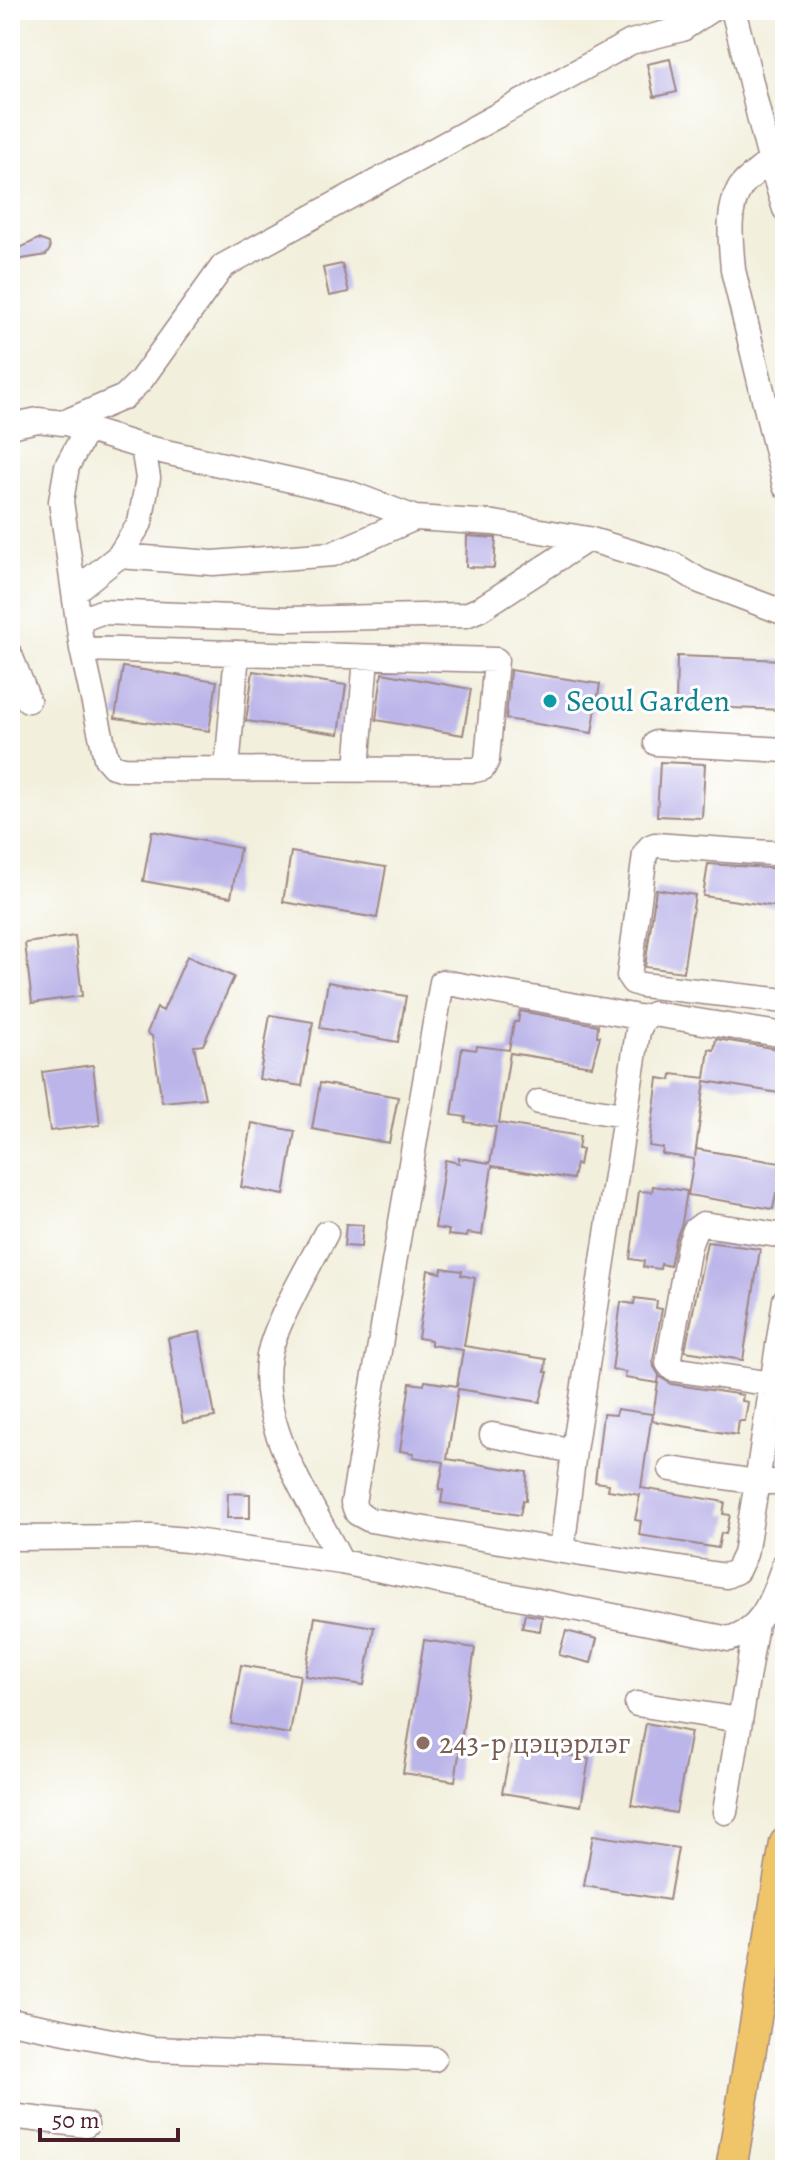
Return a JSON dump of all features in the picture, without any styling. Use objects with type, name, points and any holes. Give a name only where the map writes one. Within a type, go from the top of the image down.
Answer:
[{"type":"main road","points":[[731,2170],[785,1843]]},
{"type":"street","points":[[63,423],[124,397],[141,380],[223,266],[631,42],[682,29],[710,10]]},
{"type":"street","points":[[733,10],[756,96],[769,162],[785,209]]},
{"type":"street","points":[[769,162],[741,186],[734,203],[730,236],[733,270],[785,486]]},
{"type":"street","points":[[10,426],[38,420],[63,423],[143,447],[349,493],[415,518],[494,523],[588,539],[674,565],[700,581],[785,613]]},
{"type":"street","points":[[82,649],[496,660],[487,760],[483,768],[475,770],[124,769],[113,766],[106,758],[82,649],[61,501],[67,466],[87,429]]},
{"type":"street","points":[[75,591],[119,556],[140,523],[148,478],[143,447]]},
{"type":"street","points":[[119,556],[213,563],[333,554],[415,518]]},
{"type":"street","points":[[80,620],[101,612],[288,619],[466,615],[588,539]]},
{"type":"street","points":[[227,769],[237,653]]},
{"type":"street","points":[[10,655],[28,700]]},
{"type":"street","points":[[357,769],[366,657]]},
{"type":"street","points":[[656,743],[785,750]]},
{"type":"street","points":[[785,854],[650,847],[645,854],[629,976],[633,982],[642,985],[785,1001]]},
{"type":"street","points":[[785,1035],[653,1014],[644,1018],[442,982],[353,1503],[357,1513],[370,1520],[562,1551],[726,1576],[737,1571],[745,1554],[785,1300]]},
{"type":"street","points":[[562,1551],[624,1115],[638,1031],[644,1018]]},
{"type":"street","points":[[539,1102],[624,1115]]},
{"type":"street","points":[[772,1384],[673,1369],[668,1363],[689,1246],[695,1230],[703,1224],[785,1236]]},
{"type":"street","points":[[326,1233],[272,1340],[267,1380],[271,1418],[286,1455],[341,1562]]},
{"type":"street","points":[[492,1435],[574,1451]]},
{"type":"street","points":[[671,1469],[757,1482],[785,1482]]},
{"type":"street","points":[[10,1538],[152,1537],[341,1562],[729,1639],[744,1634],[766,1612],[785,1563]]},
{"type":"street","points":[[725,1812],[756,1624]]},
{"type":"street","points":[[637,1704],[740,1720]]},
{"type":"street","points":[[10,2021],[152,2049],[434,2059]]},
{"type":"street","points":[[10,2116],[86,2125]]},
{"type":"building","points":[[670,59],[677,92],[654,97],[647,64]]},
{"type":"building","points":[[38,239],[49,243],[50,249],[46,255],[10,261],[10,253]]},
{"type":"building","points":[[342,264],[349,292],[329,296],[323,268]]},
{"type":"building","points":[[467,536],[496,538],[494,568],[466,567]]},
{"type":"building","points":[[677,656],[785,660],[785,710],[676,706]]},
{"type":"building","points":[[123,667],[217,681],[209,731],[115,718]]},
{"type":"building","name":"Seoul Garden","points":[[510,670],[600,684],[592,733],[506,719]]},
{"type":"building","points":[[253,671],[346,685],[339,734],[246,721]]},
{"type":"building","points":[[382,673],[471,689],[463,735],[376,720]]},
{"type":"building","points":[[660,762],[705,764],[702,818],[657,816]]},
{"type":"building","points":[[152,831],[240,848],[231,897],[143,881]]},
{"type":"building","points":[[291,852],[386,867],[377,918],[283,902]]},
{"type":"building","points":[[708,864],[785,869],[785,908],[703,896]]},
{"type":"building","points":[[656,889],[695,895],[683,972],[645,967]]},
{"type":"building","points":[[75,936],[82,996],[32,1003],[25,943]]},
{"type":"building","points":[[187,956],[234,977],[203,1045],[194,1046],[205,1098],[162,1102],[152,1036],[147,1033],[157,1008],[163,1011]]},
{"type":"building","points":[[328,982],[406,996],[398,1042],[320,1028]]},
{"type":"building","points":[[520,1011],[598,1025],[597,1036],[600,1036],[592,1066],[510,1053],[499,1123],[580,1136],[578,1149],[582,1149],[579,1165],[576,1164],[573,1179],[492,1166],[482,1235],[448,1235],[449,1230],[435,1228],[445,1160],[459,1163],[459,1158],[490,1163],[496,1127],[465,1122],[466,1117],[452,1115],[462,1048],[476,1050],[477,1046],[509,1050],[514,1022],[518,1022]]},
{"type":"building","points":[[270,1015],[313,1022],[302,1086],[259,1079]]},
{"type":"building","points":[[716,1039],[785,1050],[785,1094],[705,1081],[696,1149],[780,1163],[778,1175],[785,1177],[782,1195],[776,1194],[773,1209],[688,1195],[694,1159],[662,1154],[663,1148],[649,1146],[658,1078],[671,1080],[672,1074],[705,1078],[709,1049],[714,1050]]},
{"type":"building","points":[[93,1065],[100,1125],[50,1131],[42,1072]]},
{"type":"building","points":[[320,1083],[398,1097],[389,1143],[312,1129]]},
{"type":"building","points":[[252,1123],[295,1131],[284,1195],[241,1187]]},
{"type":"building","points":[[653,1186],[687,1191],[670,1266],[661,1264],[660,1269],[643,1267],[644,1261],[630,1259],[639,1191],[652,1192]]},
{"type":"building","points":[[346,1224],[363,1225],[361,1247],[344,1246]]},
{"type":"building","points":[[707,1242],[760,1249],[743,1360],[685,1351]]},
{"type":"building","points":[[442,1268],[462,1271],[461,1275],[475,1278],[464,1346],[546,1359],[545,1372],[548,1372],[540,1402],[458,1389],[447,1459],[527,1472],[526,1501],[523,1500],[520,1515],[441,1503],[443,1490],[439,1489],[444,1462],[413,1457],[414,1453],[400,1451],[410,1383],[424,1385],[425,1381],[457,1386],[463,1350],[431,1345],[431,1340],[418,1338],[428,1270],[441,1273]]},
{"type":"building","points":[[635,1298],[657,1301],[656,1308],[662,1309],[653,1360],[659,1375],[658,1383],[625,1378],[626,1372],[612,1370],[621,1302],[634,1304]]},
{"type":"building","points":[[200,1332],[215,1417],[183,1423],[168,1338]]},
{"type":"building","points":[[659,1376],[671,1384],[743,1395],[742,1401],[748,1402],[745,1421],[739,1421],[737,1435],[652,1421]]},
{"type":"building","points":[[617,1409],[652,1414],[641,1488],[725,1502],[723,1514],[730,1515],[726,1534],[721,1533],[718,1548],[639,1535],[641,1521],[635,1520],[640,1495],[608,1490],[609,1484],[595,1482],[603,1414],[616,1415]]},
{"type":"building","points":[[228,1493],[250,1494],[250,1518],[227,1518]]},
{"type":"building","points":[[525,1614],[542,1617],[540,1631],[522,1628]]},
{"type":"building","points":[[315,1617],[374,1627],[364,1685],[305,1676]]},
{"type":"building","points":[[566,1631],[597,1639],[591,1663],[559,1655]]},
{"type":"building","points":[[424,1640],[475,1648],[455,1781],[403,1773]]},
{"type":"building","points":[[241,1665],[300,1675],[290,1734],[231,1724]]},
{"type":"building","points":[[646,1723],[691,1732],[676,1813],[631,1805]]},
{"type":"building","points":[[511,1746],[589,1759],[581,1806],[502,1793]]},
{"type":"building","points":[[593,1835],[678,1848],[669,1900],[584,1886]]},
{"type":"place","name":"Seoul Garden","points":[[550,701]]},
{"type":"place","name":"243-р цэцэрлэг","points":[[423,1743]]}]
